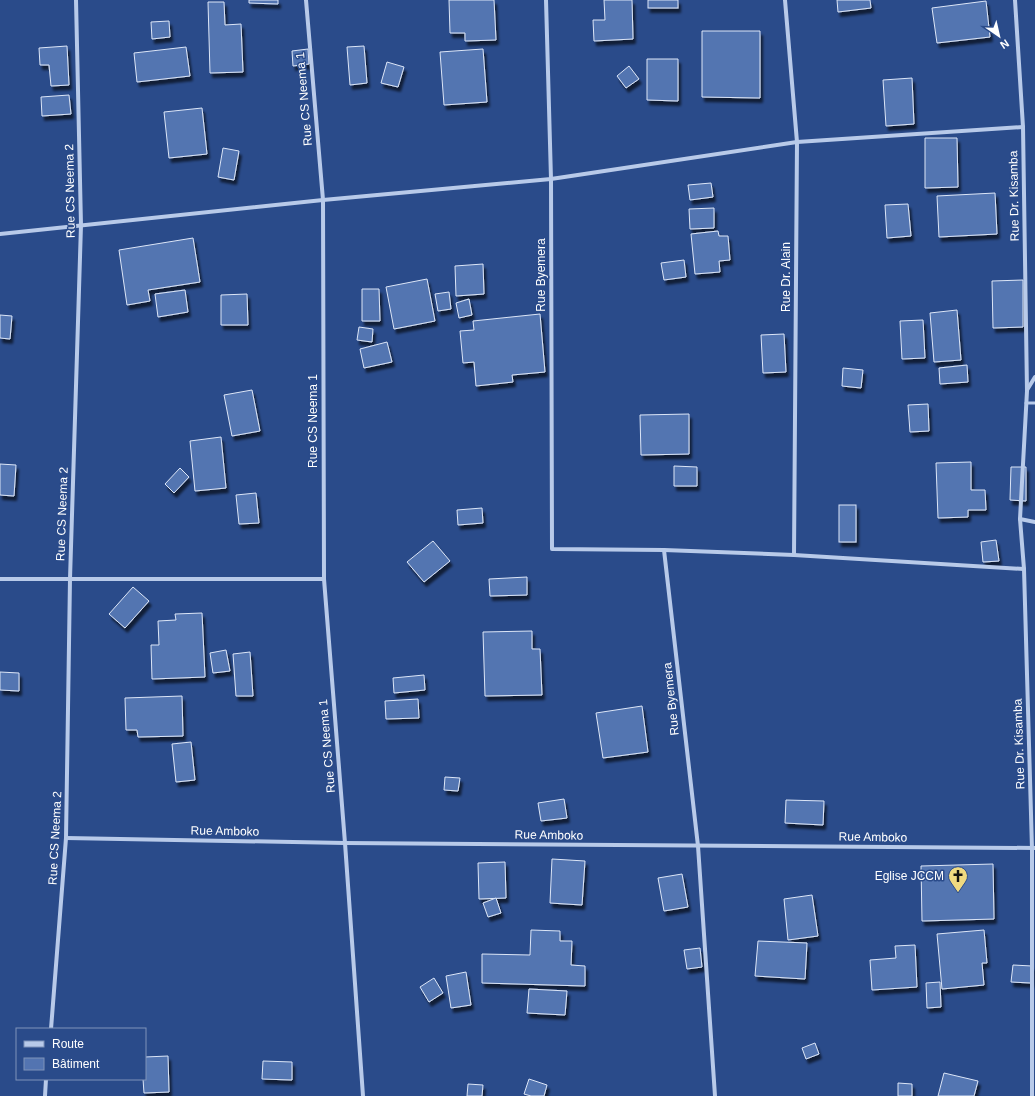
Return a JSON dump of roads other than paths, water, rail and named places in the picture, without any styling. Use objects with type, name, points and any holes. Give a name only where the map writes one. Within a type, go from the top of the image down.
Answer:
[{"type":"street","name":"Rue CS Neema 2","points":[[51,1028],[66,838],[70,579],[81,225],[76,0]]},
{"type":"street","name":"Rue CS Neema 1","points":[[306,0],[323,200],[324,579],[363,1096]]},
{"type":"street","name":"Rue Byemera","points":[[546,0],[551,179],[552,549],[664,550],[698,846],[715,1096]]},
{"type":"street","name":"Rue Dr. Alain","points":[[785,0],[797,142],[794,555]]},
{"type":"street","name":"Rue Dr. Kisamba","points":[[1015,0],[1023,127],[1027,391],[1020,519],[1024,569],[1034,849],[1032,1096]]},
{"type":"street","points":[[0,234],[323,200],[551,179],[797,142],[1023,127]]},
{"type":"street","name":"Rue Dr. Kisamba","points":[[1027,391],[1035,377]]},
{"type":"street","points":[[1020,519],[1035,522]]},
{"type":"street","points":[[664,550],[794,555],[1024,569]]},
{"type":"street","points":[[0,579],[324,579]]},
{"type":"street","name":"Rue Amboko","points":[[66,838],[345,843],[1034,849]]},
{"type":"street","points":[[45,1096],[46,1080]]},
{"type":"lane","points":[[1026,403],[1035,403]]},
{"type":"place","name":"Eglise JCCM","points":[[958,893]]}]
